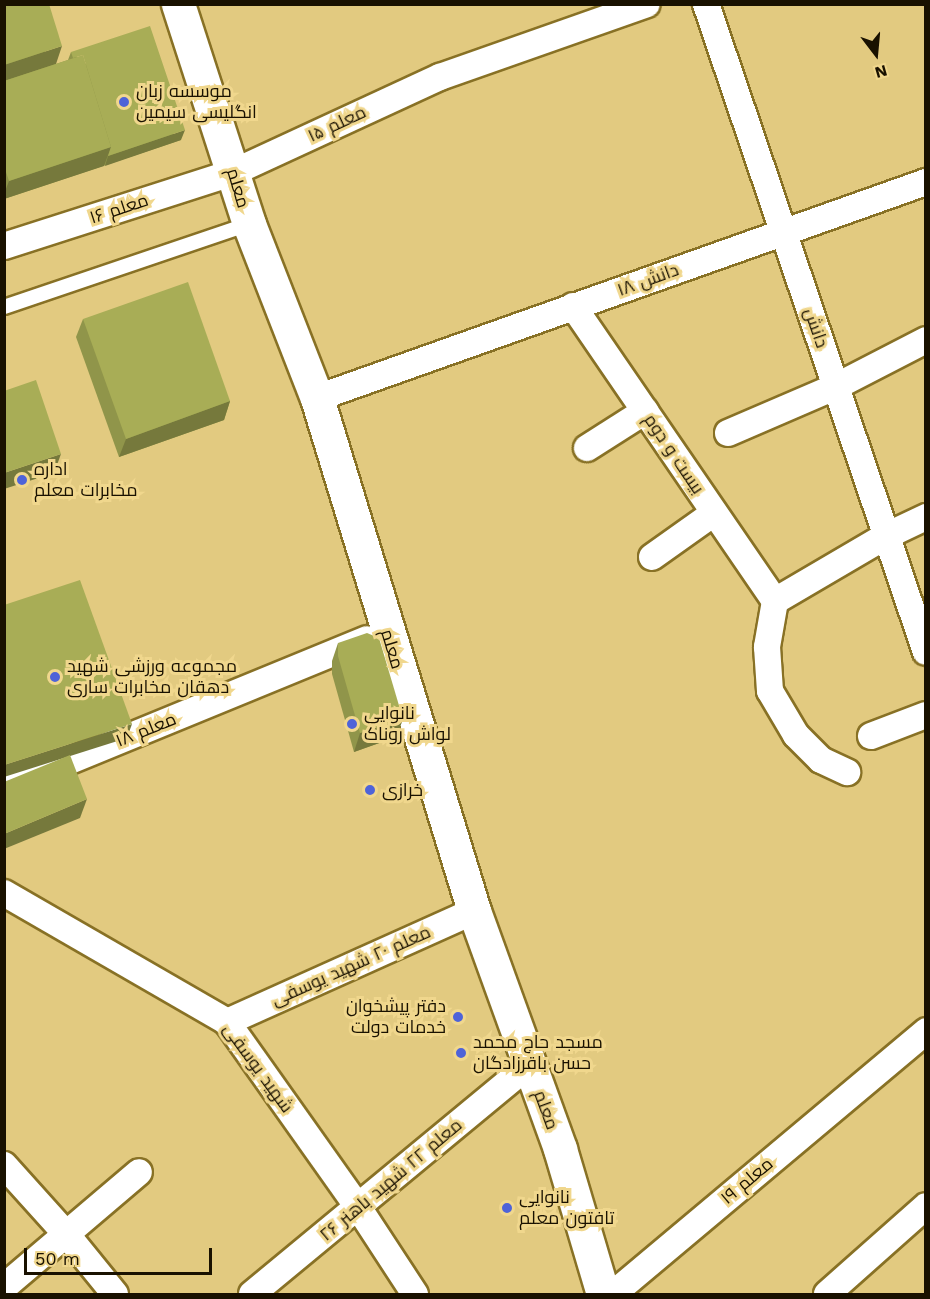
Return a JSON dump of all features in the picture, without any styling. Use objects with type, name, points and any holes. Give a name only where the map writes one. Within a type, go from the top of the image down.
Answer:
[{"type":"main road","name":"معلم","points":[[178,4],[249,224],[316,398],[474,911],[560,1149],[603,1294]]},
{"type":"street","name":"معلم ۱۵","points":[[234,172],[440,77],[647,4]]},
{"type":"street","name":"دانش","points":[[706,4],[926,652]]},
{"type":"street","name":"معلم ۱۶","points":[[4,246],[234,172]]},
{"type":"street","name":"دانش ١٨","points":[[316,398],[926,182]]},
{"type":"street","name":"بیست و دوم","points":[[573,306],[775,601]]},
{"type":"street","points":[[728,433],[836,387],[926,340]]},
{"type":"street","points":[[587,448],[645,411]]},
{"type":"street","points":[[652,557],[714,513]]},
{"type":"street","points":[[848,772],[821,760],[796,735],[770,691],[766,647],[775,601],[886,536],[926,517]]},
{"type":"street","name":"معلم ۱۸","points":[[4,788],[387,631]]},
{"type":"street","points":[[871,736],[926,715]]},
{"type":"street","name":"شهید یوسفی","points":[[6,897],[227,1022],[415,1294]]},
{"type":"street","name":"معلم ۲۰ شهید یوسفی","points":[[227,1022],[474,911]]},
{"type":"street","name":"معلم ۱۹","points":[[614,1294],[880,1067],[926,1031]]},
{"type":"street","name":"معلم ۲۲ شهید باهنر ۲۶","points":[[252,1294],[530,1065]]},
{"type":"street","points":[[4,1165],[67,1235],[115,1294]]},
{"type":"street","points":[[4,1287],[139,1172]]},
{"type":"street","points":[[827,1294],[926,1206]]},
{"type":"lane","points":[[4,307],[249,224]]},
{"type":"building","points":[[4,4],[49,4],[62,46],[4,65]]},
{"type":"building","name":"موسسه زبان انگلیسی سیمین","points":[[150,26],[185,130],[108,156],[111,147],[83,55],[73,58],[71,52]]},
{"type":"building","points":[[83,55],[111,147],[9,181],[4,166],[4,81]]},
{"type":"building","points":[[188,282],[230,401],[126,439],[83,319]]},
{"type":"building","points":[[36,380],[61,454],[4,473],[4,391]]},
{"type":"building","name":"مجموعه ورزشی شهید دهقان مخابرات ساری","points":[[80,580],[132,724],[4,765],[4,605]]},
{"type":"building","points":[[367,633],[379,638],[403,719],[360,733],[338,656],[338,643]]},
{"type":"building","points":[[70,755],[87,799],[4,834],[4,782]]},
{"type":"place","name":"موسسه زبان انگلیسی سیمین","points":[[124,102]]},
{"type":"place","name":"اداره مخابرات معلم","points":[[22,480]]},
{"type":"place","name":"مجموعه ورزشی شهید دهقان مخابرات ساری","points":[[55,677]]},
{"type":"place","name":"نانوایی لواش روناک","points":[[352,724]]},
{"type":"place","name":"خرازی","points":[[370,790]]},
{"type":"place","name":"دفتر پیشخوان خدمات دولت","points":[[458,1017]]},
{"type":"place","name":"مسجد حاج محمد حسن باقرزادگان","points":[[461,1053]]},
{"type":"place","name":"نانوایی تافتون معلم","points":[[507,1208]]}]
